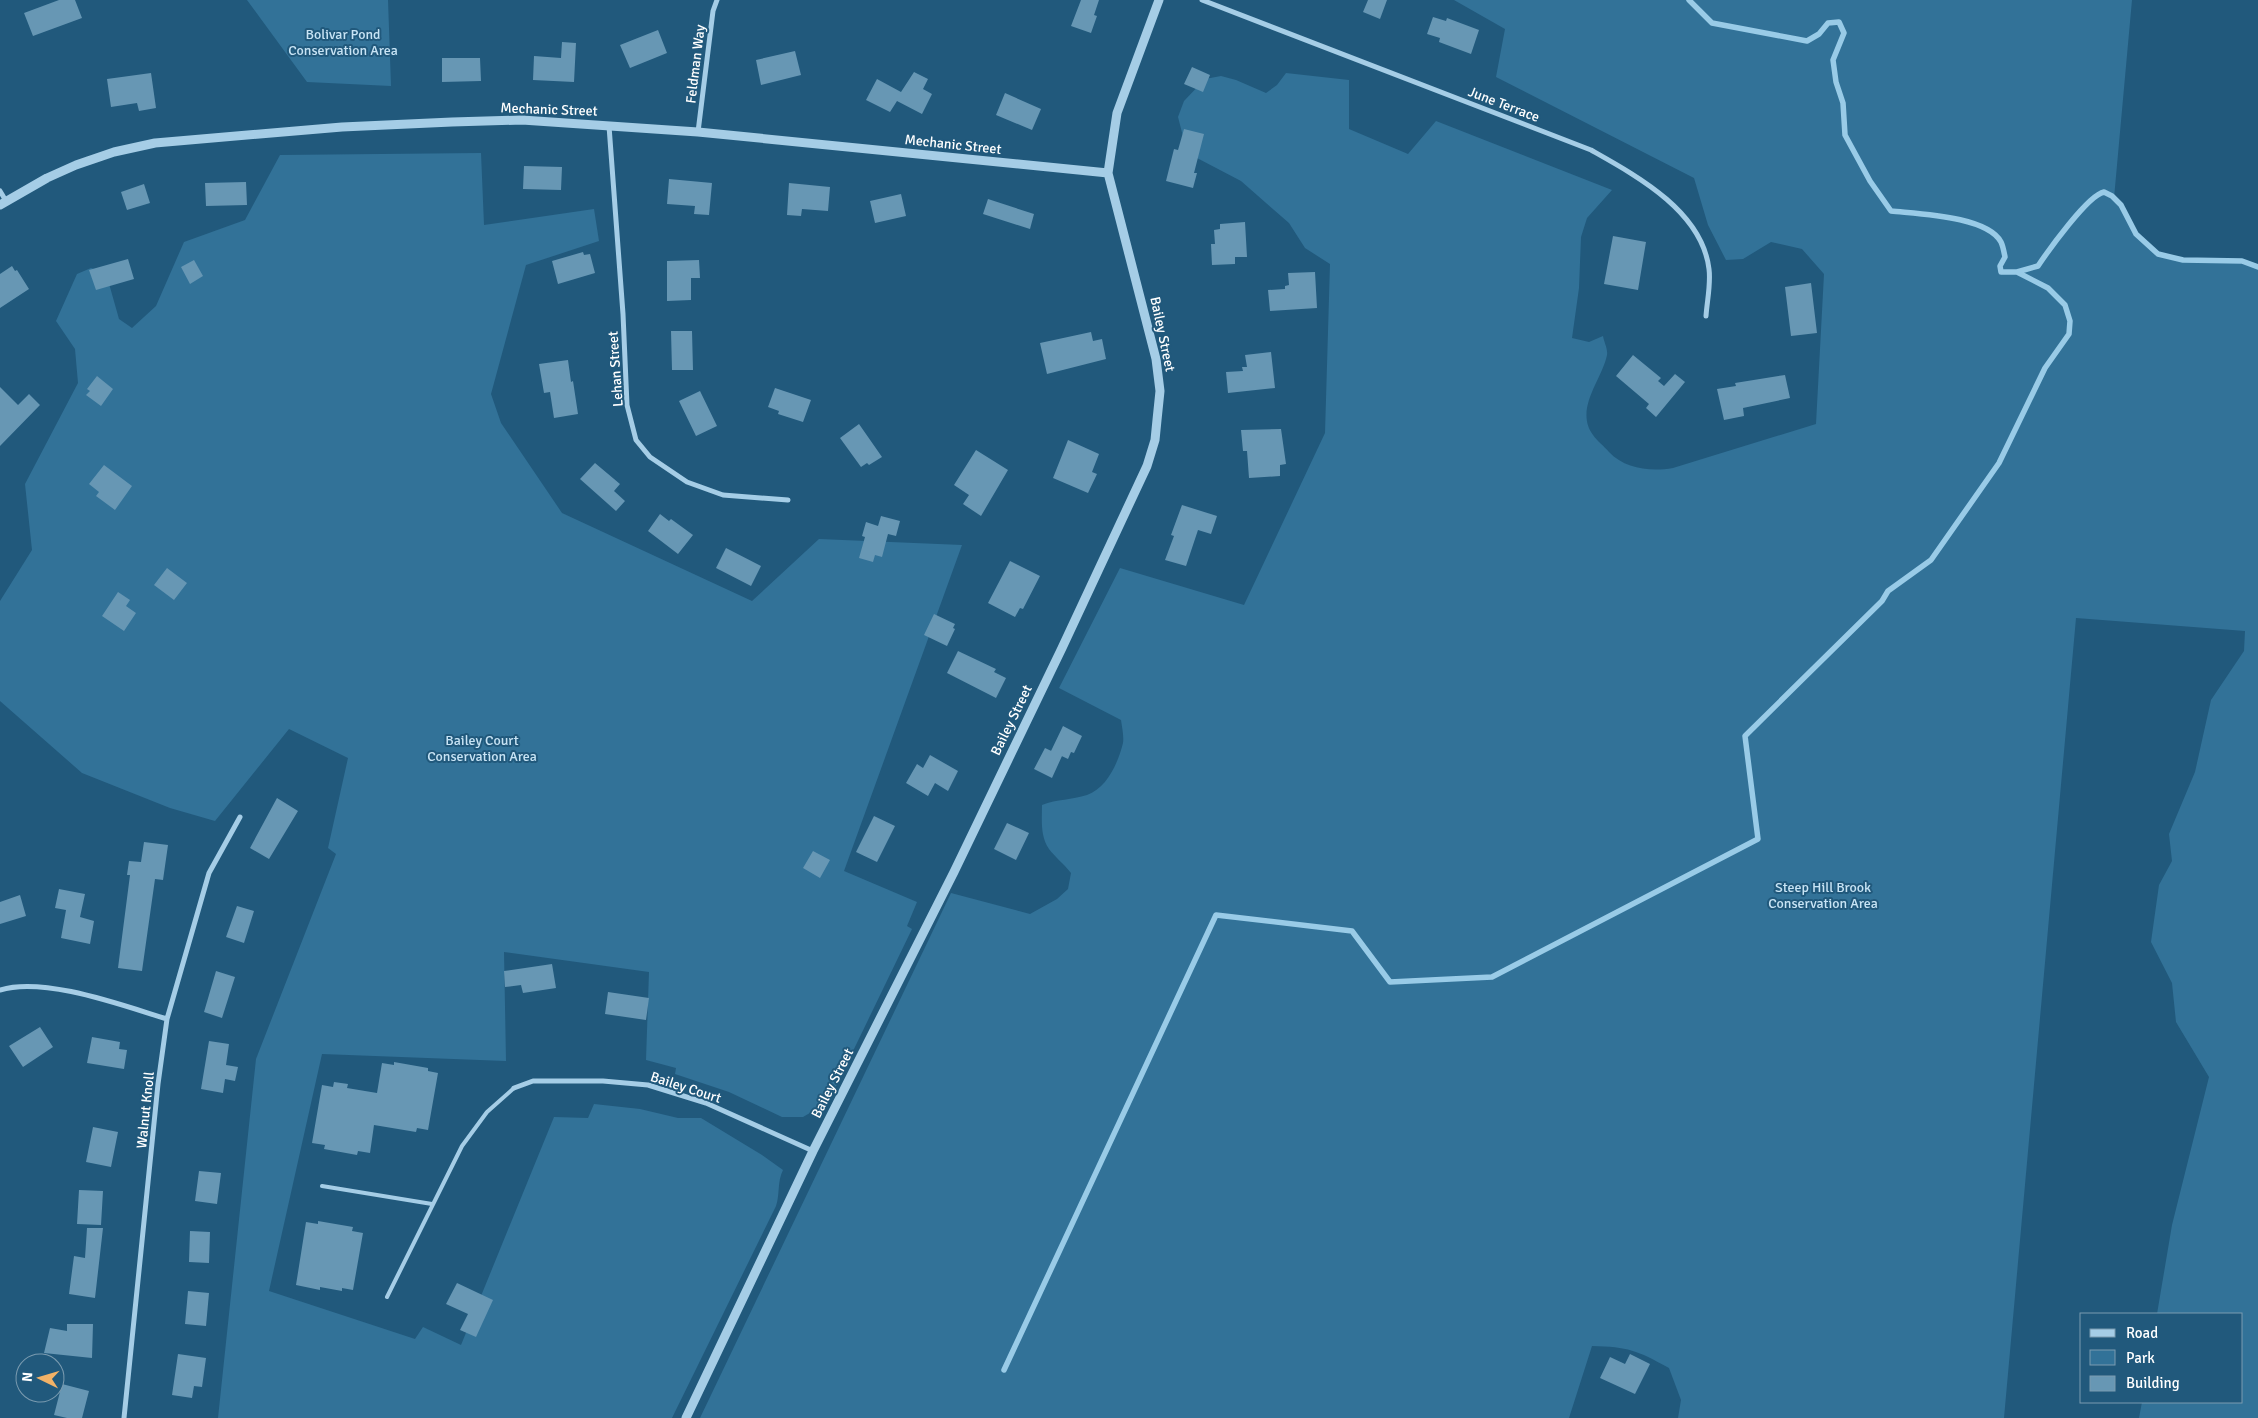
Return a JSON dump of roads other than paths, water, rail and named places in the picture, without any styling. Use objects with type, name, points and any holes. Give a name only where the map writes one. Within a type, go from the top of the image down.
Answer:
[{"type":"street","name":"Feldman Way","points":[[698,132],[717,0]]},
{"type":"street","name":"Bailey Street","points":[[686,1418],[813,1151],[954,872],[1124,518],[1147,466],[1155,440],[1160,391],[1156,359],[1108,174],[1117,113],[1159,0]]},
{"type":"street","name":"June Terrace","points":[[1202,0],[1591,150],[1630,172],[1682,214],[1705,248],[1710,271],[1706,316]]},
{"type":"street","name":"Mechanic Street","points":[[3,203],[47,178],[76,165],[114,152],[182,139],[342,126],[522,120],[698,132],[1108,174]]},
{"type":"street","name":"Lehan Street","points":[[609,126],[623,314],[627,405],[636,440],[650,457],[687,482],[723,495],[788,500]]},
{"type":"street","points":[[0,191],[3,203]]},
{"type":"street","name":"Walnut Knoll","points":[[124,1418],[158,1084],[167,1020],[209,873],[240,817]]},
{"type":"street","points":[[0,990],[27,987],[48,989],[96,998],[167,1020]]},
{"type":"street","name":"Bailey Court","points":[[514,1088],[533,1081],[603,1081],[648,1085],[706,1103],[813,1151]]},
{"type":"lane","points":[[387,1297],[432,1204],[467,1139],[487,1112],[514,1088]]},
{"type":"lane","points":[[322,1186],[432,1204]]},
{"type":"waterway","points":[[1689,0],[1712,23],[1807,41],[1819,34],[1828,23],[1839,22],[1844,33],[1833,60],[1836,82],[1843,103],[1845,135],[1870,181],[1891,211],[1951,218],[1982,227],[1993,233],[2001,242],[2005,257],[2000,266],[2001,272],[2017,272],[2038,266],[2079,213],[2097,195],[2104,192],[2112,196],[2121,205],[2136,234],[2158,254],[2183,260],[2242,261],[2258,267]]},
{"type":"waterway","points":[[1004,1370],[1216,915],[1352,931],[1390,982],[1492,977],[1758,839],[1745,736],[1882,601],[1888,591],[1931,560],[1999,463],[2045,368],[2069,334],[2070,321],[2065,305],[2048,288],[2017,272]]},
{"type":"park label","name":"Bolivar Pond Conservation Area","points":[[343,42]]},
{"type":"park label","name":"Bailey Court Conservation Area","points":[[482,748]]},
{"type":"park label","name":"Steep Hill Brook Conservation Area","points":[[1823,896]]}]
